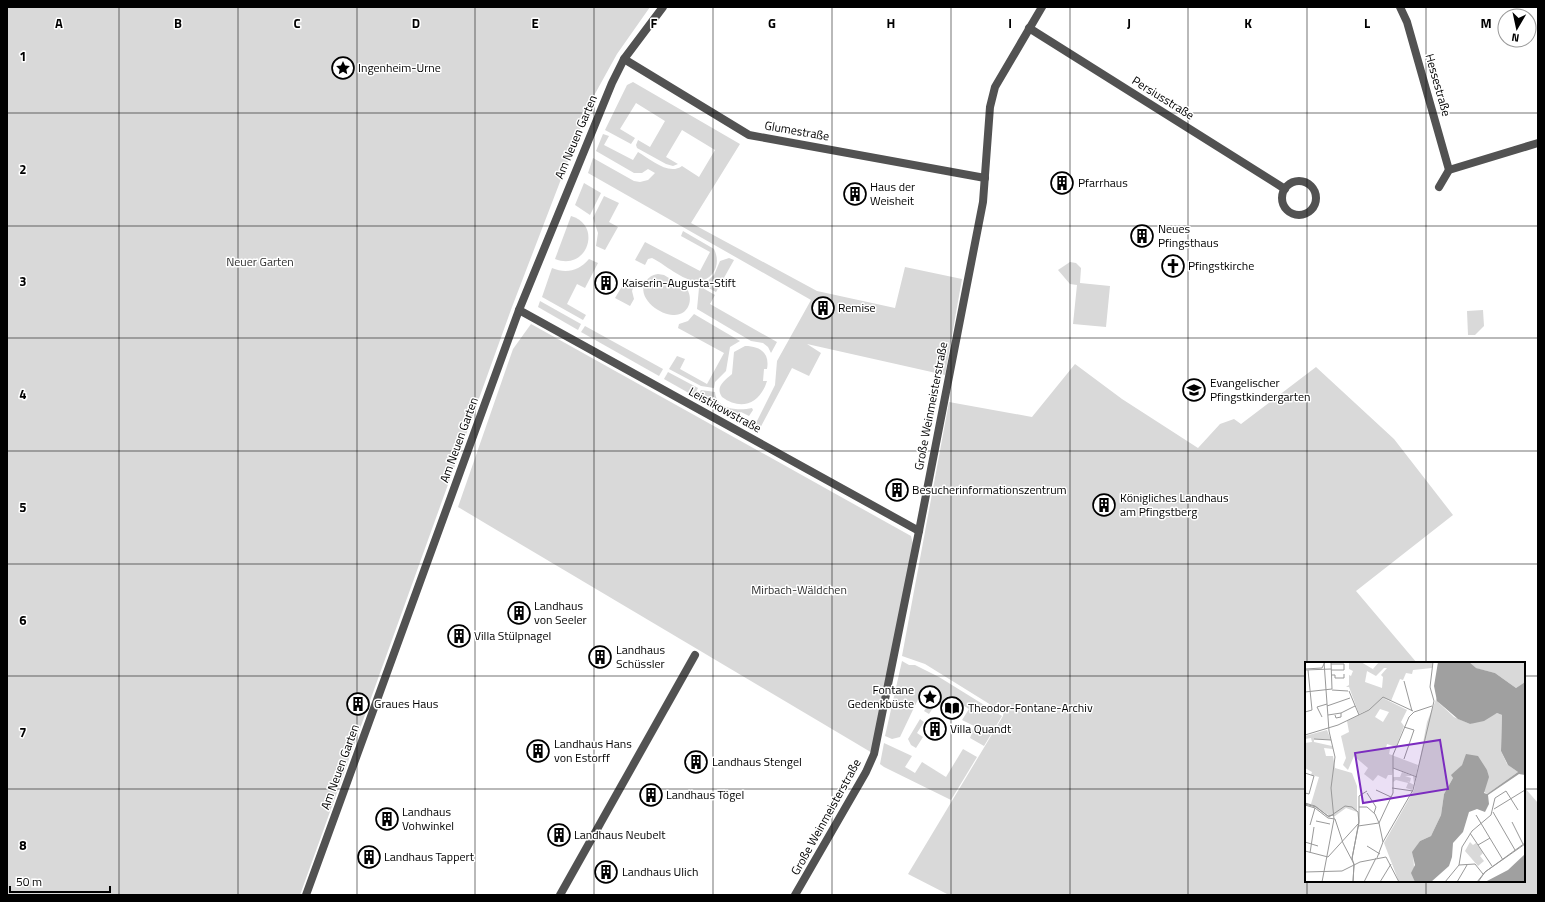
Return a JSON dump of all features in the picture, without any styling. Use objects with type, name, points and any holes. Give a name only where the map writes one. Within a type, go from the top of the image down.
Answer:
[{"type":"street","name":"Am Neuen Garten","points":[[306,895],[519,310],[593,126],[624,59],[663,7]]},
{"type":"street","name":"Große Weinmeisterstraße","points":[[796,895],[871,763],[919,531],[983,202],[990,107],[994,87],[1042,7]]},
{"type":"street","name":"Hessestraße","points":[[1400,7],[1407,22],[1449,170]]},
{"type":"street","name":"Persiusstraße","points":[[1029,28],[1285,189]]},
{"type":"street","name":"Glumestraße","points":[[624,59],[749,135],[985,178]]},
{"type":"street","points":[[1439,187],[1449,170],[1538,143]]},
{"type":"street","points":[[1295,181],[1307,184],[1315,194],[1314,206],[1304,214],[1296,214],[1289,211],[1282,200],[1285,189],[1295,181]]},
{"type":"street","name":"Leistikowstraße","points":[[519,310],[919,531]]},
{"type":"street","points":[[560,895],[695,655]]},
{"type":"green space","name":"Neuer Garten","points":[[7,7],[650,7],[617,54],[591,101],[512,307],[300,895],[7,895]]},
{"type":"green space","points":[[633,82],[740,144],[691,223],[817,291],[895,308],[905,267],[962,279],[945,375],[807,344],[821,353],[809,376],[792,368],[758,432],[753,429],[775,385],[777,361],[811,300],[588,173],[593,158],[634,181],[640,182],[648,180],[655,173],[648,169],[642,173],[634,173],[596,151],[603,134],[609,136],[604,145],[633,160],[638,152],[666,168],[677,169],[682,166],[699,177],[715,150],[682,130],[666,157],[678,164],[673,166],[666,164],[637,148],[636,145],[638,140],[650,147],[665,121],[636,103],[620,129],[635,138],[631,144],[605,130],[627,85]]},
{"type":"green space","points":[[584,183],[601,193],[590,215],[575,205]]},
{"type":"green space","points":[[604,196],[619,203],[609,222],[618,227],[605,250],[596,246],[598,233],[593,218]]},
{"type":"green space","points":[[571,216],[581,221],[586,228],[588,237],[587,246],[583,253],[576,259],[566,261],[555,259]]},
{"type":"green space","points":[[683,231],[714,249],[717,264],[713,273],[706,279],[699,281],[682,277],[652,258],[648,259],[645,265],[635,260],[645,242],[700,271],[710,252],[681,236]]},
{"type":"green space","points":[[729,258],[734,260],[716,292],[703,285],[714,275],[720,261]]},
{"type":"green space","points":[[589,259],[598,263],[585,288],[577,284],[567,304],[586,315],[583,320],[542,297],[552,268],[562,271],[577,269]]},
{"type":"green space","points":[[1070,262],[1076,263],[1081,268],[1080,283],[1110,286],[1106,327],[1073,324],[1077,285],[1070,284],[1058,270]]},
{"type":"green space","points":[[658,274],[664,275],[687,289],[690,302],[686,310],[682,313],[678,315],[668,314],[652,306],[648,301],[643,291],[644,285],[649,278]]},
{"type":"green space","points":[[627,278],[635,282],[632,291],[634,299],[630,306],[615,298]]},
{"type":"green space","points":[[701,287],[715,295],[710,304],[777,342],[771,353],[768,347],[763,343],[751,341],[697,309],[699,288]]},
{"type":"green space","points":[[540,301],[581,324],[578,330],[538,307]]},
{"type":"green space","points":[[1483,310],[1484,326],[1475,335],[1468,335],[1467,311]]},
{"type":"green space","points":[[694,314],[740,341],[730,347],[726,371],[715,382],[714,388],[701,386],[669,369],[677,356],[685,359],[680,369],[707,384],[724,353],[678,328],[679,324],[688,321]]},
{"type":"green space","name":"Mirbach-Wäldchen","points":[[531,324],[911,536],[915,552],[874,754],[458,507],[513,349]]},
{"type":"green space","points":[[585,326],[663,369],[659,376],[581,332]]},
{"type":"green space","points":[[745,346],[755,347],[765,355],[768,363],[767,369],[764,369],[763,381],[767,381],[764,389],[755,400],[749,403],[736,404],[722,397],[719,390],[721,384],[732,374],[734,352]]},
{"type":"green space","points":[[1075,364],[1122,399],[1198,448],[1220,424],[1234,419],[1241,424],[1316,367],[1394,439],[1453,515],[1356,591],[1416,662],[1305,662],[1305,882],[1525,882],[1525,788],[1538,803],[1538,895],[949,895],[908,874],[1003,716],[1004,709],[991,705],[925,664],[902,656],[949,402],[1032,417]]},
{"type":"green space","points":[[668,372],[698,388],[694,396],[664,379]]},
{"type":"green space","points":[[701,390],[715,392],[719,403],[729,408],[752,408],[753,410],[749,416],[741,412],[737,420],[697,397]]},
{"type":"green space","points":[[902,661],[909,665],[915,665],[939,677],[1002,716],[984,746],[970,738],[974,726],[962,720],[969,709],[948,696],[942,707],[936,703],[929,714],[924,711],[931,700],[920,695],[900,737],[892,739],[885,736]]},
{"type":"green space","points":[[920,719],[924,722],[917,733],[923,737],[916,748],[911,745],[908,739]]},
{"type":"green space","points":[[884,743],[912,756],[905,767],[915,773],[922,762],[946,777],[963,749],[977,757],[951,800],[880,764]]},
{"type":"place","name":"Ingenheim-Urne","points":[[343,68]]},
{"type":"place","name":"Pfarrhaus","points":[[1062,183]]},
{"type":"place","name":"Haus der Weisheit","points":[[855,194]]},
{"type":"place","name":"Neues Pfingsthaus","points":[[1142,236]]},
{"type":"place","name":"Pfingstkirche","points":[[1173,266]]},
{"type":"place","name":"Kaiserin-Augusta-Stift","points":[[606,283]]},
{"type":"place","name":"Remise","points":[[823,308]]},
{"type":"place","name":"Evangelischer Pfingstkindergarten","points":[[1194,390]]},
{"type":"place","name":"Besucherinformationszentrum","points":[[897,490]]},
{"type":"place","name":"Königliches Landhaus am Pfingstberg","points":[[1104,505]]},
{"type":"place","name":"Landhaus von Seeler","points":[[519,613]]},
{"type":"place","name":"Villa Stülpnagel","points":[[459,636]]},
{"type":"place","name":"Landhaus Schüssler","points":[[600,657]]},
{"type":"place","name":"Fontane Gedenkbüste","points":[[930,697]]},
{"type":"place","name":"Graues Haus","points":[[358,704]]},
{"type":"place","name":"Theodor-Fontane-Archiv","points":[[952,708]]},
{"type":"place","name":"Villa Quandt","points":[[935,729]]},
{"type":"place","name":"Landhaus Hans von Estorff","points":[[538,751]]},
{"type":"place","name":"Landhaus Stengel","points":[[696,762]]},
{"type":"place","name":"Landhaus Tögel","points":[[651,795]]},
{"type":"place","name":"Landhaus Vohwinkel","points":[[387,819]]},
{"type":"place","name":"Landhaus Neubelt","points":[[559,835]]},
{"type":"place","name":"Landhaus Tappert","points":[[369,857]]},
{"type":"place","name":"Landhaus Ulich","points":[[606,872]]}]
